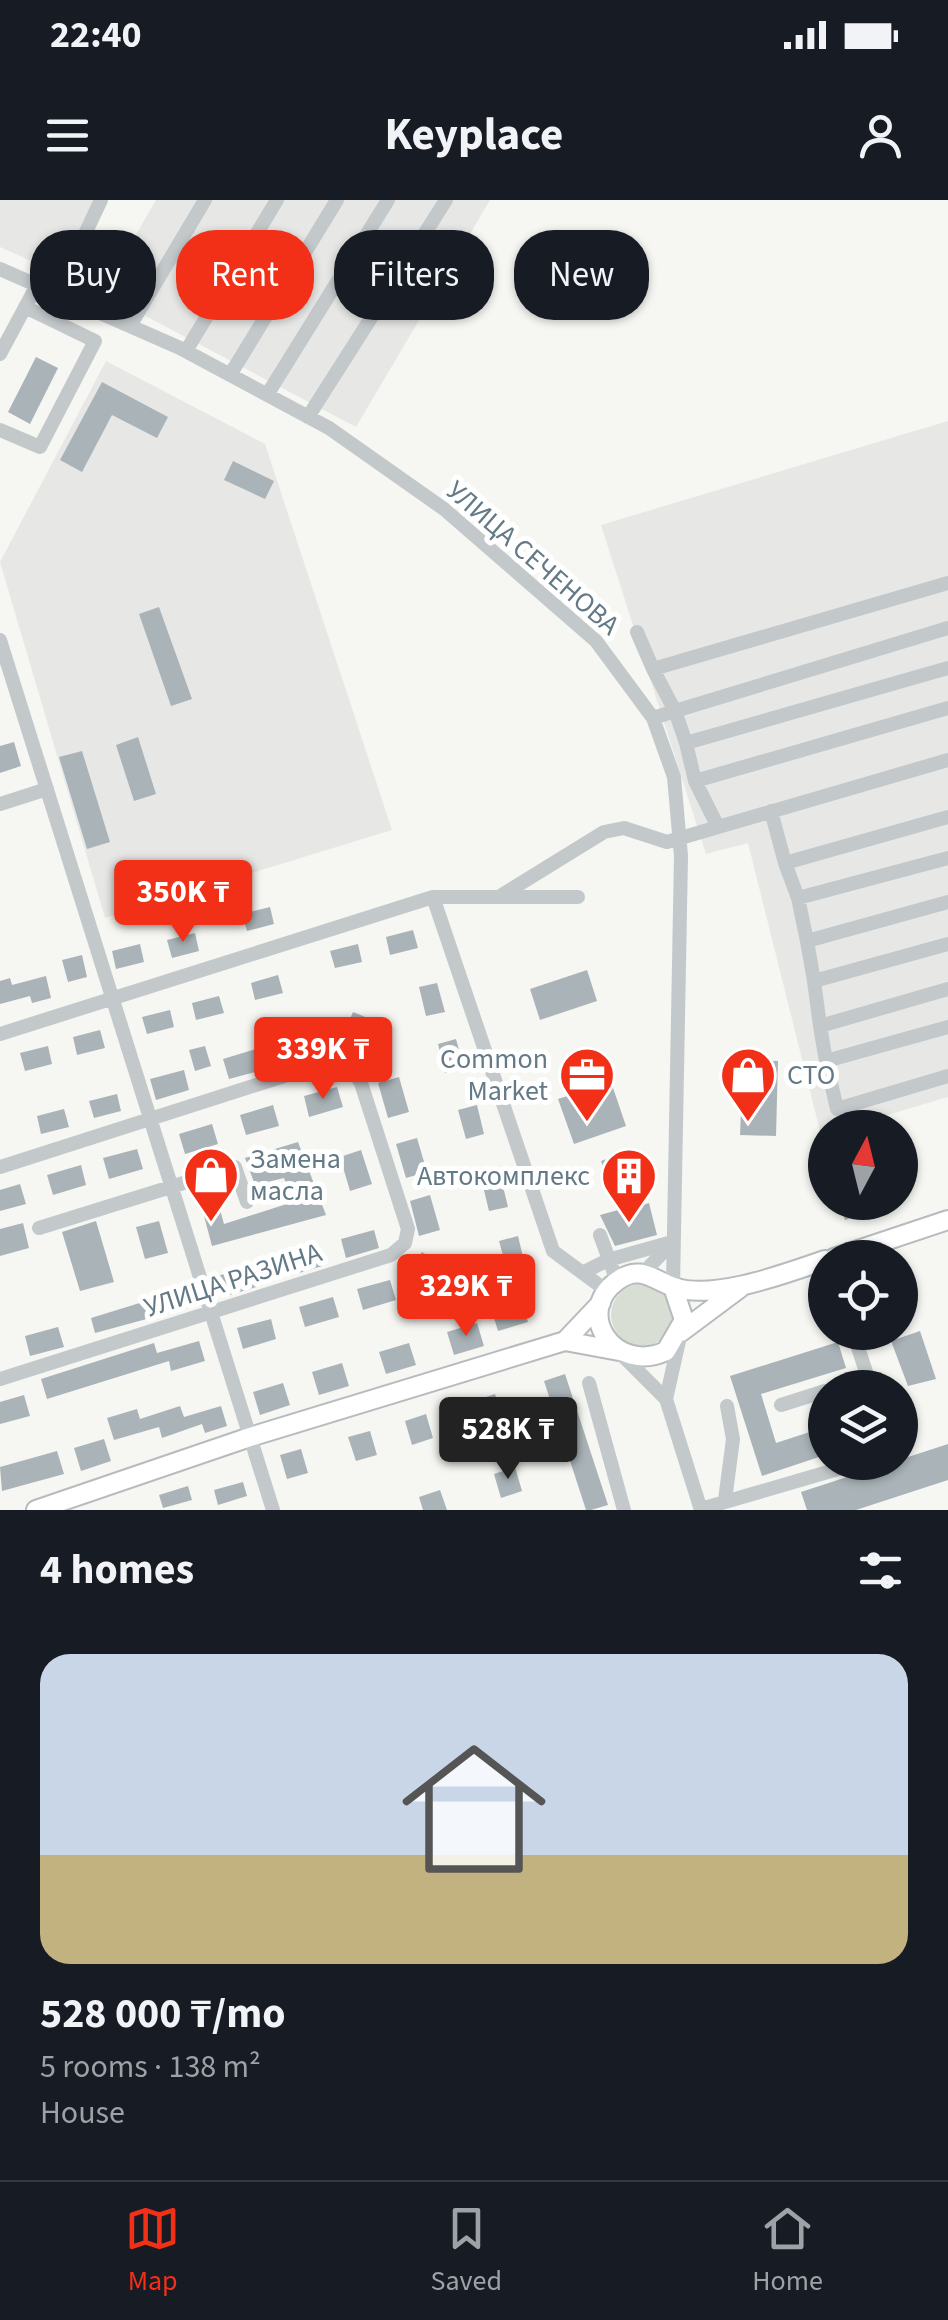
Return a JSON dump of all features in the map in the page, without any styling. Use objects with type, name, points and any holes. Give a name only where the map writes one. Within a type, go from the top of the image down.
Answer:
[{"type":"main road","points":[[888,1240],[948,1220]]},
{"type":"main road","points":[[36,1510],[250,1437],[565,1341],[642,1358],[654,1356],[740,1288],[808,1266]]},
{"type":"main road","points":[[565,1341],[608,1292],[643,1273],[674,1287],[740,1288]]},
{"type":"main road","points":[[674,1287],[684,1308],[682,1332]]},
{"type":"main road","points":[[608,1292],[602,1330],[618,1351]]},
{"type":"street","points":[[86,230],[101,200]]},
{"type":"street","points":[[130,326],[205,200]]},
{"type":"street","points":[[186,351],[277,200]]},
{"type":"street","points":[[230,375],[337,200]]},
{"type":"street","points":[[267,395],[388,200]]},
{"type":"street","points":[[308,416],[446,200]]},
{"type":"street","name":"УЛИЦА СЕЧЕНОВА","points":[[0,269],[30,282]]},
{"type":"street","points":[[0,354],[30,299]]},
{"type":"street","points":[[0,430],[40,447],[95,342],[26,307]]},
{"type":"street","name":"УЛИЦА СЕЧЕНОВА","points":[[117,320],[186,351],[308,416],[444,510],[596,641],[652,718],[674,777],[679,840],[674,1287]]},
{"type":"street","points":[[654,670],[948,583]]},
{"type":"street","points":[[652,718],[948,628]]},
{"type":"street","points":[[637,632],[675,711],[696,781],[718,826]]},
{"type":"street","points":[[0,640],[273,1510]]},
{"type":"street","points":[[686,743],[948,668]]},
{"type":"street","points":[[696,781],[948,708]]},
{"type":"street","points":[[496,898],[604,832],[624,828],[667,842],[679,840],[948,760]]},
{"type":"street","points":[[0,804],[47,790]]},
{"type":"street","points":[[771,811],[798,898],[837,1109],[948,1076]]},
{"type":"street","points":[[785,863],[948,817]]},
{"type":"street","points":[[798,898],[948,858]]},
{"type":"street","points":[[433,897],[553,1250],[608,1292]]},
{"type":"street","points":[[0,1034],[433,897],[578,897]]},
{"type":"street","points":[[807,941],[948,902]]},
{"type":"street","points":[[814,981],[948,944]]},
{"type":"street","points":[[820,1026],[948,989]]},
{"type":"street","points":[[826,1061],[948,1027]]},
{"type":"street","name":"УЛИЦА РАЗИНА","points":[[0,1167],[331,1061],[352,1069],[367,1101],[408,1228],[405,1243],[391,1256],[0,1379]]},
{"type":"street","points":[[39,1228],[235,1167],[246,1202]]},
{"type":"street","points":[[600,1234],[608,1260],[608,1292]]},
{"type":"street","points":[[584,1272],[608,1260],[672,1242]]},
{"type":"street","points":[[643,1273],[672,1242]]},
{"type":"street","points":[[666,1398],[682,1332]]},
{"type":"street","points":[[618,1351],[666,1398],[701,1510],[808,1477]]},
{"type":"street","points":[[588,1383],[624,1510]]},
{"type":"street","points":[[781,1405],[808,1396]]},
{"type":"street","points":[[725,1500],[733,1439],[727,1406]]},
{"type":"shaded area","points":[[0,200],[106,200],[92,230],[30,230],[30,260],[0,247]]},
{"type":"shaded area","points":[[156,200],[490,200],[472,230],[334,230],[334,320],[419,320],[356,427],[153,320],[156,230],[139,230]]},
{"type":"shaded area","points":[[106,361],[265,444],[392,830],[105,918],[0,562]]},
{"type":"shaded area","points":[[948,421],[948,1097],[904,1110],[815,1110],[748,843],[706,854],[601,525]]},
{"type":"shaded area","points":[[642,1284],[664,1293],[673,1315],[664,1337],[642,1346],[620,1337],[611,1315],[620,1293]]},
{"type":"building","points":[[36,357],[58,368],[30,424],[8,412]]},
{"type":"building","points":[[102,382],[168,417],[157,438],[112,415],[82,472],[60,460]]},
{"type":"building","points":[[233,461],[274,481],[265,499],[224,480]]},
{"type":"building","points":[[159,607],[192,699],[171,706],[139,614]]},
{"type":"building","points":[[138,737],[156,794],[134,801],[116,745]]},
{"type":"building","points":[[14,742],[21,766],[0,773],[0,746]]},
{"type":"building","points":[[82,751],[110,842],[87,849],[59,757]]},
{"type":"building","points":[[270,907],[274,924],[247,931],[242,914]]},
{"type":"building","points":[[413,930],[418,948],[390,955],[386,937]]},
{"type":"building","points":[[195,933],[199,951],[172,958],[167,940]]},
{"type":"building","points":[[140,944],[144,962],[116,969],[112,951]]},
{"type":"building","points":[[358,944],[362,962],[335,968],[330,951]]},
{"type":"building","points":[[82,955],[87,977],[68,982],[62,960]]},
{"type":"building","points":[[587,970],[597,1001],[540,1020],[530,989]]},
{"type":"building","points":[[278,975],[283,993],[255,1000],[251,983]]},
{"type":"building","points":[[46,976],[51,998],[32,1003],[30,996],[0,1004],[0,981],[10,978],[12,985]]},
{"type":"building","points":[[437,983],[445,1012],[426,1016],[419,987]]},
{"type":"building","points":[[219,996],[224,1013],[196,1020],[192,1003]]},
{"type":"building","points":[[170,1010],[174,1027],[147,1034],[142,1017]]},
{"type":"building","points":[[353,1012],[378,1022],[369,1043],[344,1033]]},
{"type":"building","points":[[100,1030],[105,1048],[77,1055],[73,1037]]},
{"type":"building","points":[[318,1030],[324,1050],[291,1060],[285,1040]]},
{"type":"building","points":[[456,1039],[464,1068],[445,1073],[438,1044]]},
{"type":"building","points":[[48,1046],[52,1064],[25,1071],[20,1053]]},
{"type":"building","points":[[205,1046],[211,1066],[195,1071],[189,1050]]},
{"type":"building","points":[[256,1049],[262,1070],[229,1079],[223,1059]]},
{"type":"building","points":[[743,1060],[778,1061],[776,1136],[740,1135]]},
{"type":"building","points":[[184,1070],[189,1090],[156,1100],[150,1079]]},
{"type":"building","points":[[399,1077],[409,1112],[388,1118],[378,1083]]},
{"type":"building","points":[[611,1082],[626,1126],[574,1144],[558,1099]]},
{"type":"building","points":[[337,1087],[343,1107],[309,1117],[304,1096]]},
{"type":"building","points":[[117,1094],[121,1111],[94,1118],[89,1101]]},
{"type":"building","points":[[273,1105],[279,1126],[246,1135],[240,1115]]},
{"type":"building","points":[[477,1105],[484,1134],[466,1139],[458,1110]]},
{"type":"building","points":[[64,1109],[69,1127],[41,1134],[37,1116]]},
{"type":"building","points":[[212,1124],[218,1144],[185,1154],[179,1134]]},
{"type":"building","points":[[417,1138],[427,1172],[406,1178],[396,1144]]},
{"type":"building","points":[[298,1142],[326,1215],[212,1246],[197,1190],[228,1180],[232,1190],[216,1195],[224,1224],[293,1202],[284,1178],[255,1185],[245,1158]]},
{"type":"building","points":[[137,1149],[143,1169],[109,1179],[103,1158]]},
{"type":"building","points":[[361,1150],[372,1184],[350,1191],[340,1157]]},
{"type":"building","points":[[621,1154],[639,1206],[649,1203],[657,1235],[615,1246],[600,1215],[618,1210],[601,1161]]},
{"type":"building","points":[[81,1165],[86,1185],[53,1195],[47,1175]]},
{"type":"building","points":[[501,1178],[508,1207],[489,1211],[482,1182]]},
{"type":"building","points":[[20,1184],[26,1204],[0,1211],[0,1190]]},
{"type":"building","points":[[430,1195],[440,1230],[419,1236],[410,1201]]},
{"type":"building","points":[[96,1221],[114,1282],[80,1291],[62,1232]]},
{"type":"building","points":[[159,1221],[168,1253],[145,1259],[136,1227]]},
{"type":"building","points":[[23,1223],[29,1248],[0,1256],[0,1229]]},
{"type":"building","points":[[374,1230],[379,1248],[346,1258],[341,1239]]},
{"type":"building","points":[[518,1236],[525,1265],[507,1270],[499,1241]]},
{"type":"building","points":[[317,1248],[322,1266],[289,1276],[283,1258]]},
{"type":"building","points":[[422,1252],[444,1266],[431,1286],[409,1273]]},
{"type":"building","points":[[250,1267],[256,1287],[223,1297],[217,1276]]},
{"type":"building","points":[[390,1280],[396,1300],[363,1310],[357,1289]]},
{"type":"building","points":[[182,1290],[187,1308],[95,1333],[91,1318]]},
{"type":"building","points":[[333,1297],[339,1317],[305,1327],[299,1307]]},
{"type":"building","points":[[521,1299],[528,1322],[498,1331],[491,1308]]},
{"type":"building","points":[[271,1319],[276,1339],[243,1349],[237,1328]]},
{"type":"building","points":[[477,1323],[484,1346],[454,1355],[447,1332]]},
{"type":"building","points":[[58,1327],[64,1347],[30,1356],[25,1336]]},
{"type":"building","points":[[918,1332],[936,1379],[918,1384],[918,1370],[902,1370],[894,1350],[918,1350]]},
{"type":"building","points":[[199,1341],[205,1361],[171,1371],[169,1361],[47,1399],[41,1379],[154,1343],[157,1353]]},
{"type":"building","points":[[409,1343],[416,1365],[386,1374],[379,1352]]},
{"type":"building","points":[[813,1350],[840,1350],[846,1368],[808,1370],[808,1380],[761,1394],[776,1443],[808,1433],[808,1461],[762,1476],[730,1376]]},
{"type":"building","points":[[342,1363],[349,1386],[319,1395],[312,1372]]},
{"type":"building","points":[[565,1374],[608,1505],[591,1510],[586,1510],[544,1381]]},
{"type":"building","points":[[283,1383],[290,1405],[260,1415],[253,1392]]},
{"type":"building","points":[[495,1394],[503,1418],[482,1425],[474,1401]]},
{"type":"building","points":[[24,1395],[30,1416],[0,1424],[0,1402]]},
{"type":"building","points":[[180,1406],[184,1417],[221,1406],[227,1426],[205,1433],[202,1424],[162,1438],[159,1427],[114,1440],[107,1418],[137,1409],[140,1419]]},
{"type":"building","points":[[426,1414],[433,1438],[412,1445],[405,1421]]},
{"type":"building","points":[[370,1431],[377,1455],[356,1461],[348,1437]]},
{"type":"building","points":[[104,1439],[111,1461],[81,1471],[74,1448]]},
{"type":"building","points":[[948,1444],[948,1480],[856,1510],[807,1510],[801,1492],[838,1480],[918,1480],[918,1454]]},
{"type":"building","points":[[301,1449],[308,1473],[287,1479],[280,1455]]},
{"type":"building","points":[[57,1451],[64,1474],[2,1491],[0,1467]]},
{"type":"building","points":[[515,1467],[522,1491],[501,1498],[494,1474]]},
{"type":"building","points":[[243,1482],[247,1496],[218,1505],[214,1490]]},
{"type":"building","points":[[188,1486],[192,1500],[163,1508],[159,1495]]},
{"type":"building","points":[[440,1490],[447,1510],[423,1510],[419,1497]]},
{"type":"place","name":"Common Market","points":[[587,1124]]},
{"type":"place","name":"СТО","points":[[748,1124]]},
{"type":"place","name":"Замена масла","points":[[211,1224]]},
{"type":"place","name":"Автокомплекс","points":[[629,1225]]}]
